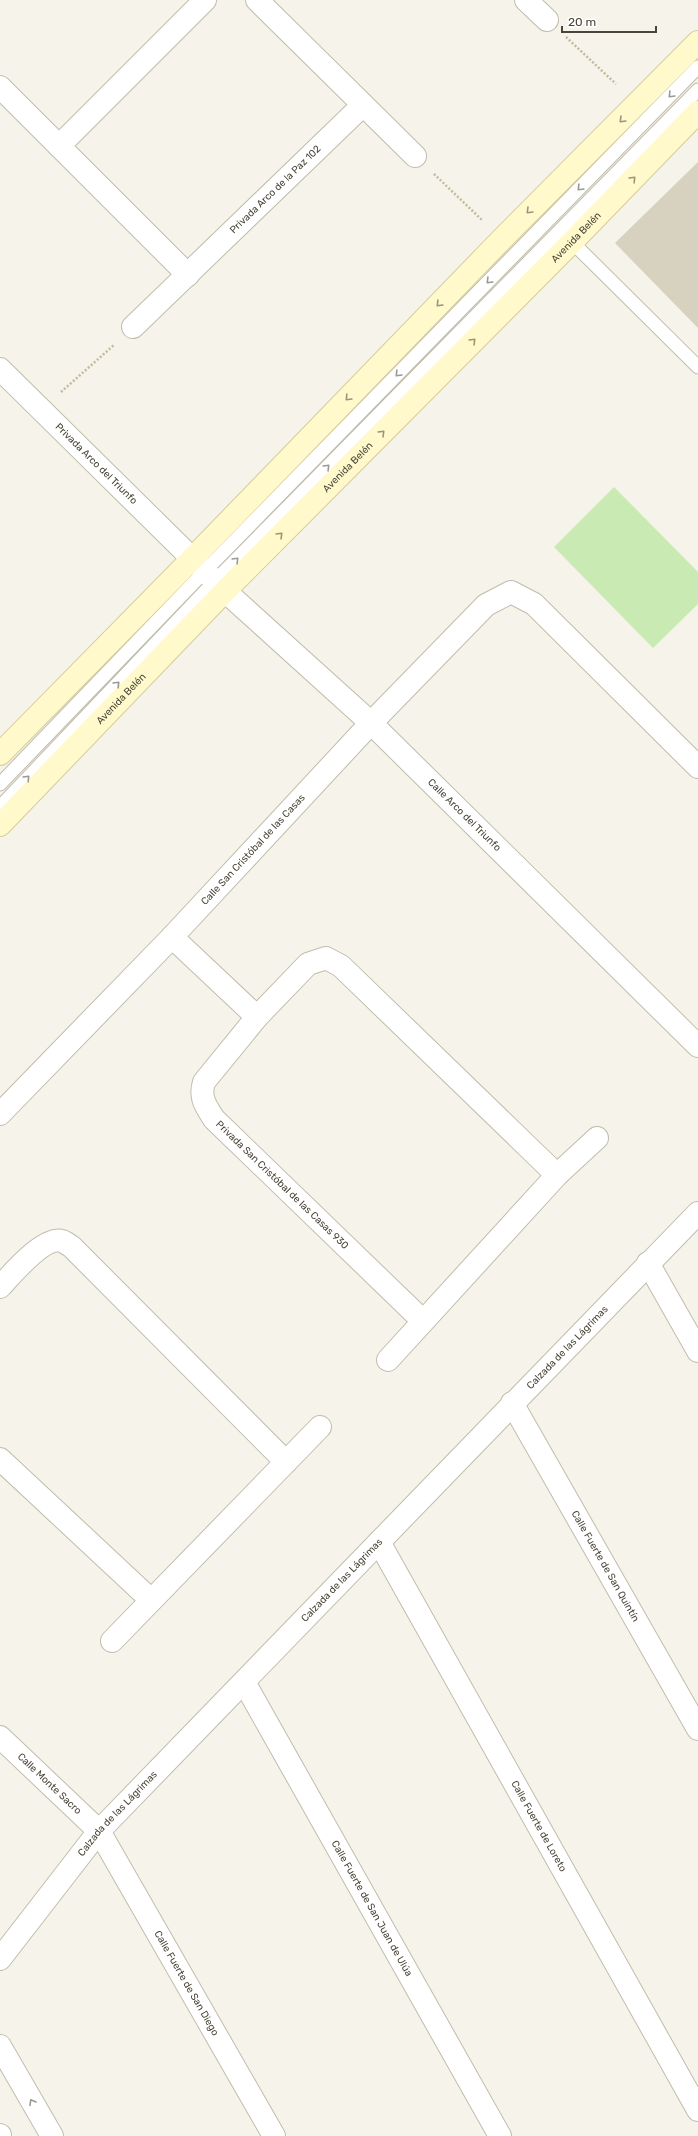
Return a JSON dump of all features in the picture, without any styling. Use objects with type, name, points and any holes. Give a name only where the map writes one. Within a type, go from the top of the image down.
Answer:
[{"type":"main road","name":"Avenida Belén","points":[[0,825],[209,575],[502,239],[698,42]]},
{"type":"main road","name":"Avenida Belén","points":[[0,754],[209,575],[572,242],[698,112]]},
{"type":"street","points":[[59,146],[205,0]]},
{"type":"street","points":[[257,0],[415,156]]},
{"type":"street","points":[[526,0],[547,20]]},
{"type":"street","points":[[0,89],[188,275]]},
{"type":"street","name":"Privada Arco de la Paz 102","points":[[133,327],[363,105]]},
{"type":"street","name":"Privada Arco del Triunfo","points":[[0,369],[209,575]]},
{"type":"street","name":"Calle Arco del Triunfo","points":[[209,575],[371,723],[698,1046]]},
{"type":"street","name":"Calle San Cristóbal de las Casas","points":[[0,1114],[172,937],[371,723],[486,606],[511,592],[534,604],[698,767]]},
{"type":"street","points":[[172,937],[257,1017]]},
{"type":"street","name":"Privada San Cristóbal de las Casas 930","points":[[423,1321],[214,1119],[203,1102],[201,1092],[204,1082],[257,1017],[308,964],[326,958],[341,966],[557,1175]]},
{"type":"street","points":[[388,1360],[557,1175],[597,1138]]},
{"type":"street","name":"Calzada de las Lágrimas","points":[[0,1959],[99,1830],[698,1213]]},
{"type":"street","points":[[0,1287],[38,1250],[54,1241],[62,1241],[72,1247],[286,1462]]},
{"type":"street","points":[[648,1263],[698,1351]]},
{"type":"street","name":"Calle Fuerte de San Quintín","points":[[512,1403],[698,1729]]},
{"type":"street","points":[[112,1640],[320,1427]]},
{"type":"street","points":[[0,1458],[151,1600]]},
{"type":"street","name":"Calle Fuerte de Loreto","points":[[380,1542],[690,2080],[698,2110]]},
{"type":"street","name":"Calle Fuerte de San Juan de Ulúa","points":[[244,1682],[500,2136]]},
{"type":"street","name":"Calle Monte Sacro","points":[[0,1737],[99,1830]]},
{"type":"street","name":"Calle Fuerte de San Diego","points":[[99,1830],[274,2136]]},
{"type":"street","points":[[0,2046],[52,2136]]},
{"type":"lane","points":[[0,806],[209,575],[698,67]]},
{"type":"lane","points":[[0,784],[698,90]]},
{"type":"lane","points":[[572,242],[698,367]]},
{"type":"path","points":[[547,20],[637,104]]},
{"type":"path","points":[[415,156],[502,239]]},
{"type":"path","points":[[41,410],[133,327]]},
{"type":"green space","points":[[614,487],[698,572],[698,604],[653,648],[554,547]]},
{"type":"building","points":[[698,162],[698,328],[615,243]]}]
